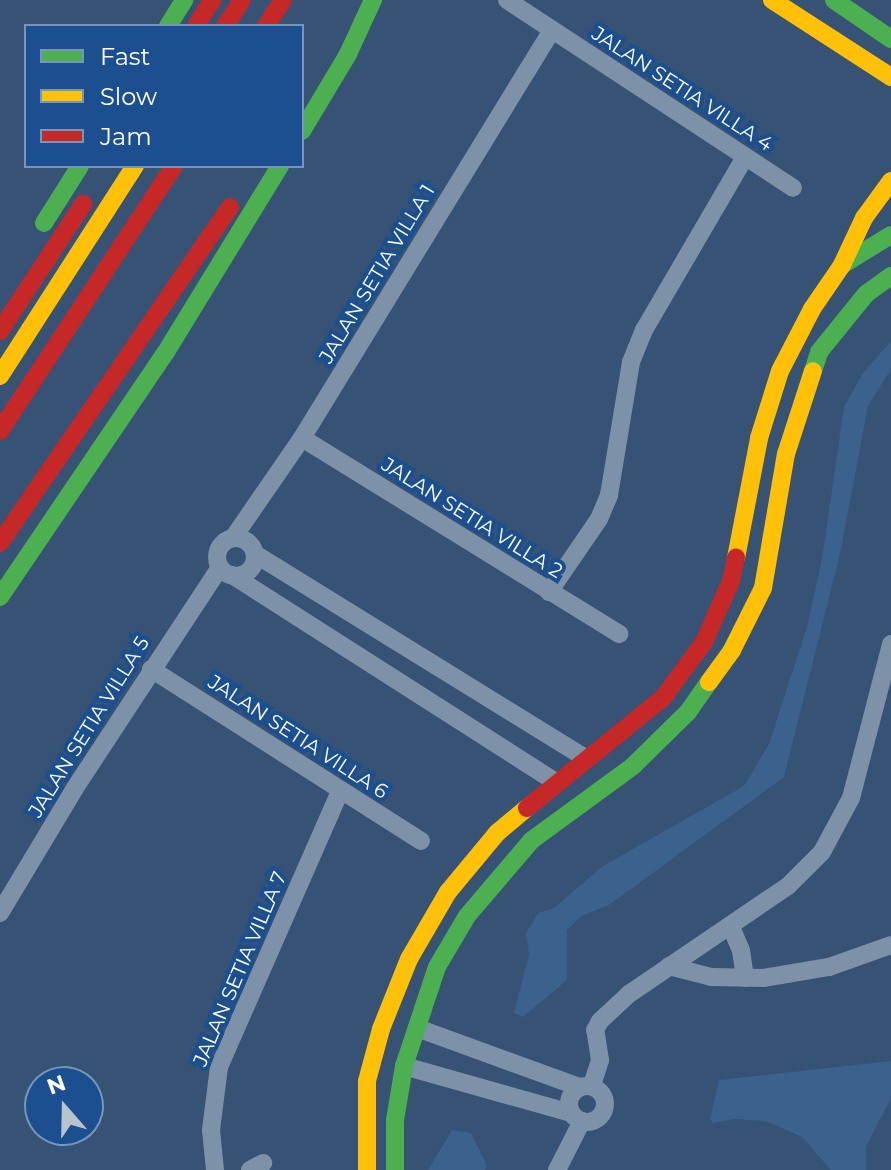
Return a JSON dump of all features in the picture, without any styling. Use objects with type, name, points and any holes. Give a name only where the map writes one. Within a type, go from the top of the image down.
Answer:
[{"type":"main road","points":[[169,24],[184,0]]},
{"type":"main road","points":[[197,24],[212,0]]},
{"type":"main road","points":[[226,24],[242,0]]},
{"type":"main road","points":[[267,24],[283,0]]},
{"type":"main road","points":[[322,59],[372,0]]},
{"type":"main road","points":[[304,128],[348,54],[372,0]]},
{"type":"main road","points":[[772,0],[891,77]]},
{"type":"main road","points":[[796,0],[891,61]]},
{"type":"main road","points":[[834,0],[891,39]]},
{"type":"main road","points":[[30,246],[79,168]]},
{"type":"main road","points":[[0,376],[134,168]]},
{"type":"main road","points":[[0,431],[173,168]]},
{"type":"main road","points":[[0,597],[166,352],[279,168]]},
{"type":"main road","points":[[367,1170],[367,1081],[381,1029],[409,959],[448,892],[497,833],[585,758],[663,698],[704,642],[731,581],[759,438],[780,371],[812,309],[842,265],[864,218],[891,181]]},
{"type":"main road","points":[[0,543],[241,190]]},
{"type":"main road","points":[[0,331],[91,191]]},
{"type":"main road","points":[[842,265],[891,235]]},
{"type":"main road","points":[[395,1170],[395,1120],[404,1066],[437,967],[467,916],[532,840],[633,766],[688,712],[732,650],[763,588],[786,454],[819,352],[866,294],[891,276]]},
{"type":"main road","points":[[866,294],[891,283]]},
{"type":"street","name":"JALAN SETIA VILLA 4","points":[[507,0],[793,188]]},
{"type":"street","name":"JALAN SETIA VILLA 1","points":[[233,538],[302,438],[552,30]]},
{"type":"street","points":[[549,592],[599,519],[609,495],[631,362],[644,330],[745,157]]},
{"type":"street","name":"JALAN SETIA VILLA 2","points":[[302,438],[619,634]]},
{"type":"street","points":[[556,782],[226,571],[217,553],[220,546],[233,538],[245,540],[255,554],[585,758]]},
{"type":"street","points":[[226,571],[249,571],[255,554]]},
{"type":"street","name":"JALAN SETIA VILLA 5","points":[[0,913],[151,669],[226,571]]},
{"type":"street","points":[[557,1170],[576,1117],[570,1095],[586,1086],[600,1060],[595,1030],[600,1021],[629,994],[788,886],[822,852],[851,798],[884,708],[891,644]]},
{"type":"street","name":"JALAN SETIA VILLA 6","points":[[151,669],[421,841]]},
{"type":"street","name":"JALAN SETIA VILLA 7","points":[[215,1170],[211,1130],[219,1067],[340,791]]},
{"type":"street","points":[[731,927],[741,950],[745,978]]},
{"type":"street","points":[[669,966],[691,975],[745,978],[829,967],[891,945]]},
{"type":"street","points":[[404,1066],[576,1117],[598,1118],[605,1104],[604,1096],[586,1086],[417,1028]]},
{"type":"water","points":[[891,341],[891,369],[868,406],[840,554],[784,777],[609,905],[581,916],[567,930],[567,980],[523,1017],[514,1013],[529,955],[526,933],[538,913],[554,908],[603,866],[744,786],[769,744],[807,627],[822,559],[844,407],[863,373]]},
{"type":"water","points":[[891,1061],[891,1098],[866,1147],[866,1170],[831,1170],[802,1137],[766,1121],[734,1119],[713,1123],[710,1119],[719,1080]]},
{"type":"water","points":[[452,1130],[471,1133],[487,1166],[485,1170],[428,1170]]},
{"type":"traffic: fast","points":[[169,24],[184,0]]},
{"type":"traffic: fast","points":[[304,128],[348,54],[373,0]]},
{"type":"traffic: fast","points":[[834,0],[891,39]]},
{"type":"traffic: fast","points":[[44,223],[79,168]]},
{"type":"traffic: fast","points":[[0,597],[166,352],[279,168]]},
{"type":"traffic: fast","points":[[842,265],[891,235]]},
{"type":"traffic: fast","points":[[813,371],[819,352],[866,294],[891,276]]},
{"type":"traffic: fast","points":[[395,1170],[395,1120],[404,1066],[437,967],[467,916],[532,840],[633,766],[688,712],[709,682]]},
{"type":"traffic: slow","points":[[772,0],[891,77]]},
{"type":"traffic: slow","points":[[0,376],[134,168]]},
{"type":"traffic: slow","points":[[736,558],[759,438],[780,371],[812,309],[842,265],[864,218],[891,181]]},
{"type":"traffic: slow","points":[[709,682],[732,650],[763,588],[786,454],[813,371]]},
{"type":"traffic: slow","points":[[367,1170],[367,1081],[381,1029],[409,959],[448,892],[497,833],[527,808]]},
{"type":"traffic: jam","points":[[197,24],[212,0]]},
{"type":"traffic: jam","points":[[226,24],[242,0]]},
{"type":"traffic: jam","points":[[267,24],[283,0]]},
{"type":"traffic: jam","points":[[0,431],[173,168]]},
{"type":"traffic: jam","points":[[0,331],[83,204]]},
{"type":"traffic: jam","points":[[0,543],[230,207]]},
{"type":"traffic: jam","points":[[527,808],[663,698],[704,642],[731,581],[736,558]]}]
